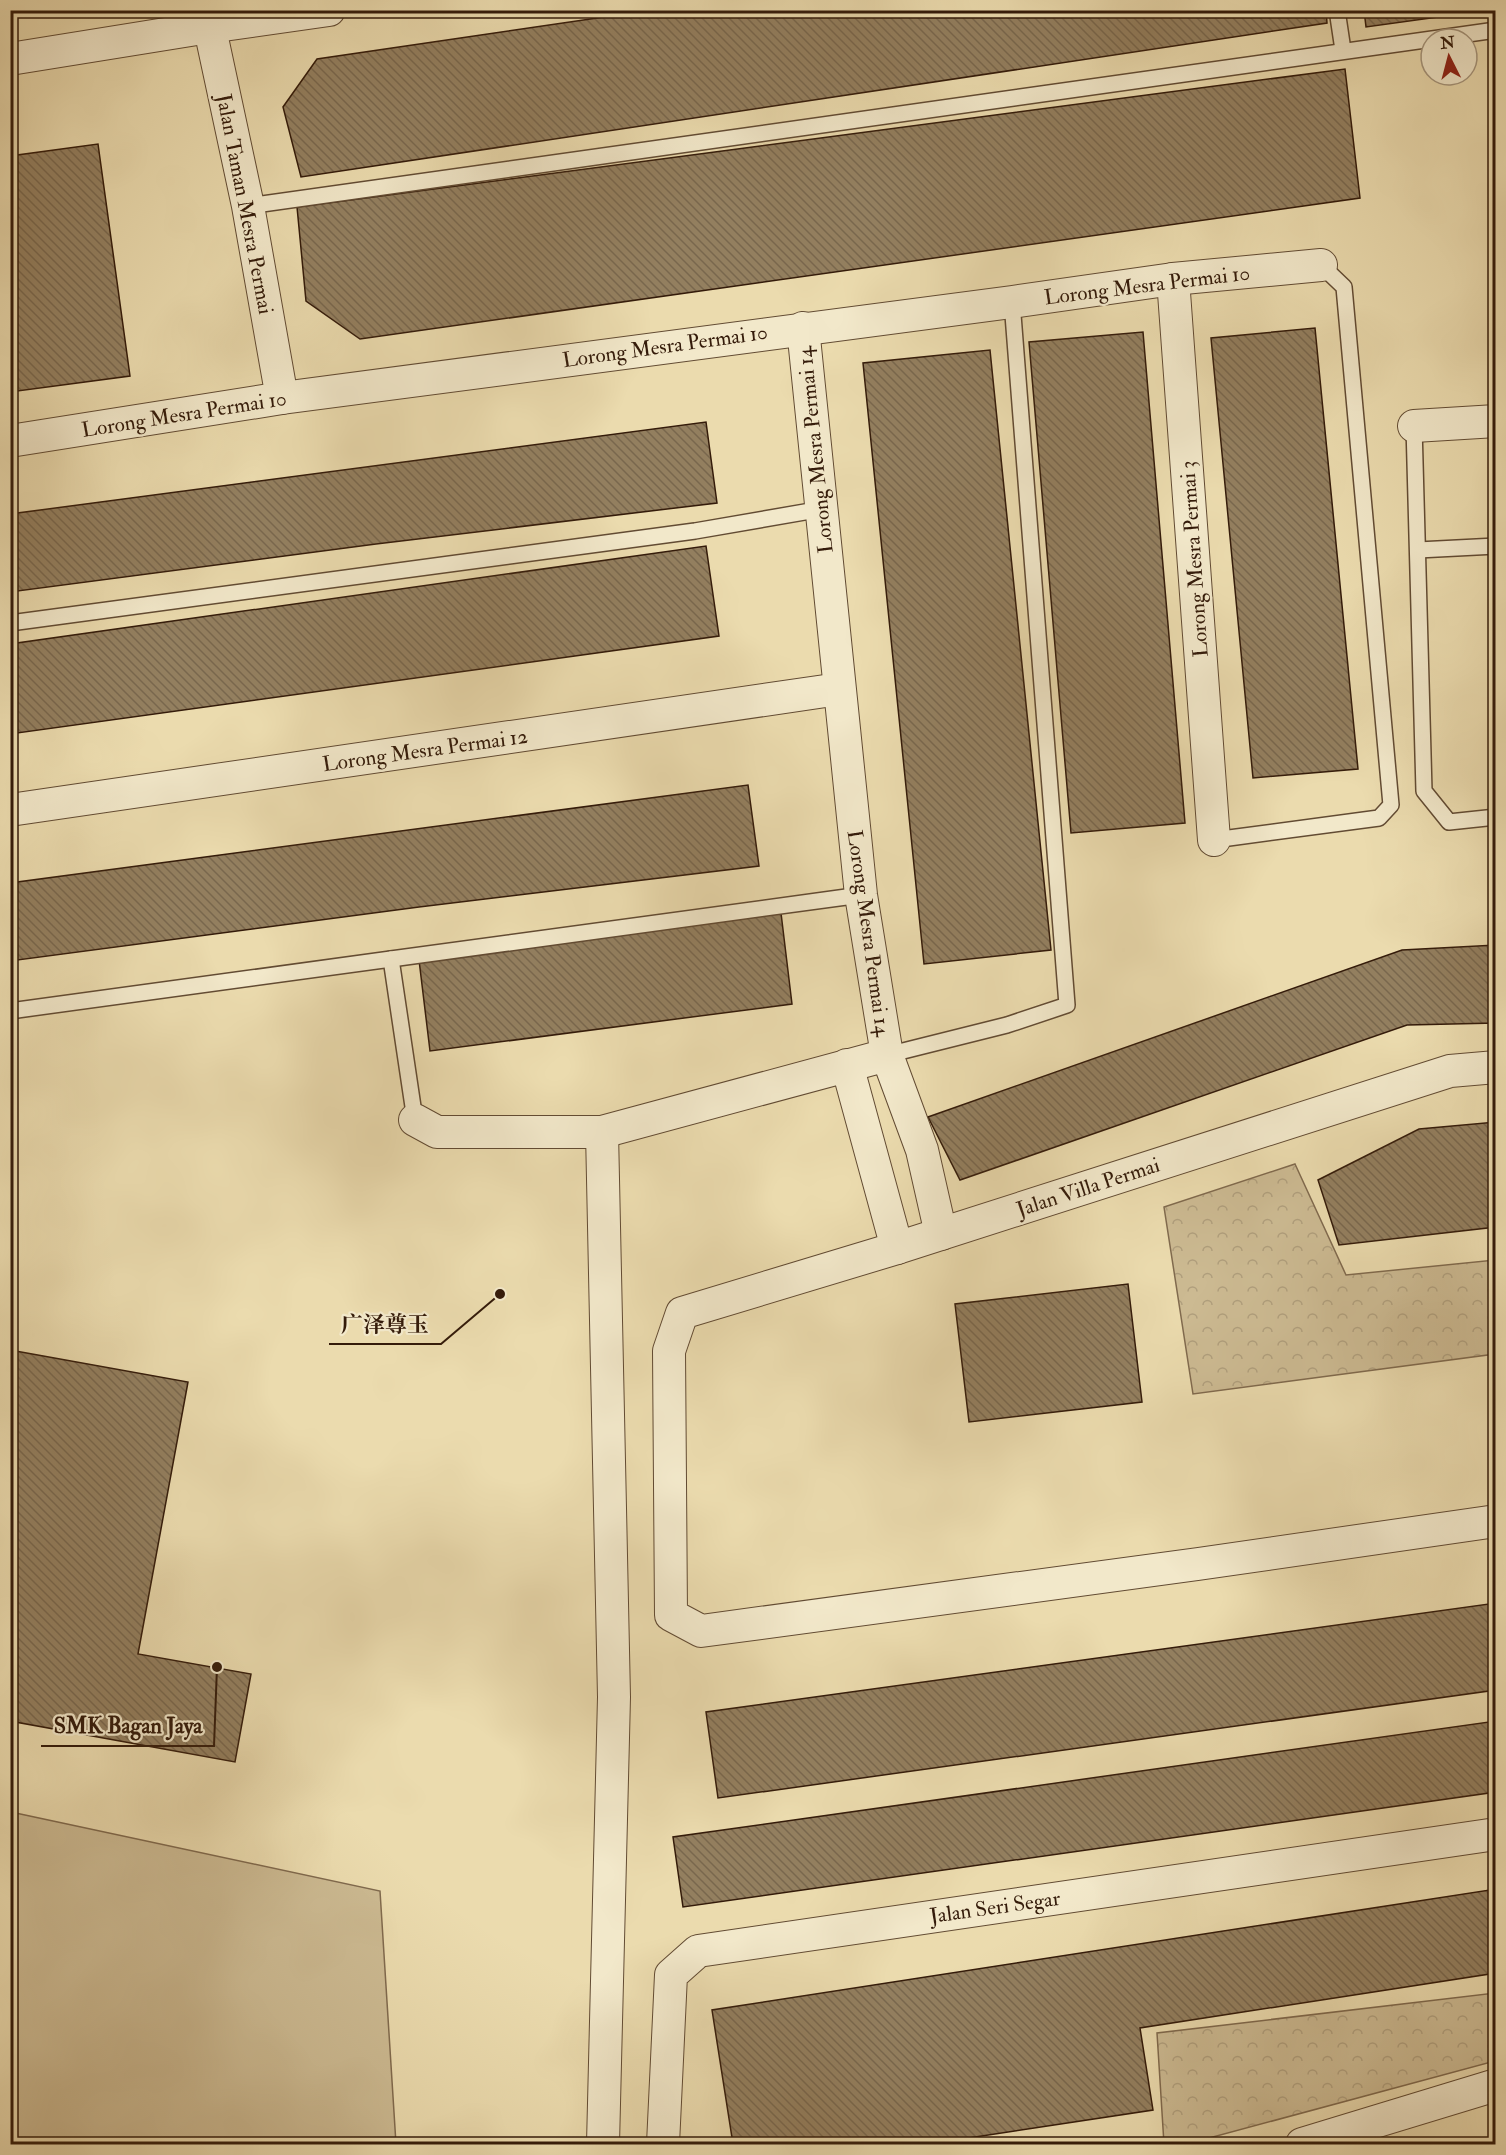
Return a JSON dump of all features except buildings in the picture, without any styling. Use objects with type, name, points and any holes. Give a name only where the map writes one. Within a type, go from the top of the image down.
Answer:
[{"type":"street","points":[[10,59],[207,19],[329,10]]},
{"type":"street","name":"Jalan Taman Mesra Permai","points":[[207,19],[248,206],[282,398]]},
{"type":"street","name":"Lorong Mesra Permai 10","points":[[10,441],[282,398],[802,328],[1173,279],[1321,265]]},
{"type":"street","name":"Lorong Mesra Permai 3","points":[[1173,279],[1214,840]]},
{"type":"street","name":"Lorong Mesra Permai 14","points":[[415,1120],[437,1132],[602,1132],[887,1055],[861,895],[802,328]]},
{"type":"street","points":[[1414,426],[1496,422]]},
{"type":"street","name":"Lorong Mesra Permai 12","points":[[10,810],[839,689]]},
{"type":"street","points":[[887,1055],[922,1150],[941,1234]]},
{"type":"street","points":[[847,1065],[897,1248]]},
{"type":"street","name":"Jalan Villa Permai","points":[[1496,1067],[1450,1071],[897,1248],[682,1312],[669,1351],[671,1615],[701,1631],[1496,1521]]},
{"type":"street","points":[[602,1132],[614,1697],[603,2145]]},
{"type":"street","name":"Jalan Seri Segar","points":[[663,2145],[671,1975],[698,1950],[1496,1834]]},
{"type":"street","points":[[1302,2145],[1496,2085]]},
{"type":"lane","points":[[1337,10],[1343,50]]},
{"type":"lane","points":[[248,206],[1496,30]]},
{"type":"lane","points":[[1214,840],[1378,818],[1391,805],[1344,287],[1321,265]]},
{"type":"lane","points":[[887,1055],[1007,1025],[1067,1005],[1012,302]]},
{"type":"lane","points":[[1414,426],[1424,791],[1449,822],[1496,818]]},
{"type":"lane","points":[[10,622],[695,531],[822,509]]},
{"type":"lane","points":[[1418,550],[1496,546]]},
{"type":"lane","points":[[10,1011],[861,895]]},
{"type":"lane","points":[[391,958],[415,1120]]},
{"type":"green space","points":[[1295,1164],[1346,1275],[1495,1260],[1495,1354],[1193,1394],[1164,1207]]},
{"type":"green space","points":[[11,1812],[380,1891],[396,2144],[11,2144]]},
{"type":"green space","points":[[1495,1993],[1495,2061],[1187,2144],[1164,2144],[1157,2033]]},
{"type":"place","name":"广泽尊玉","points":[[500,1294]]},
{"type":"place","name":"SMK Bagan Jaya","points":[[217,1667]]}]
